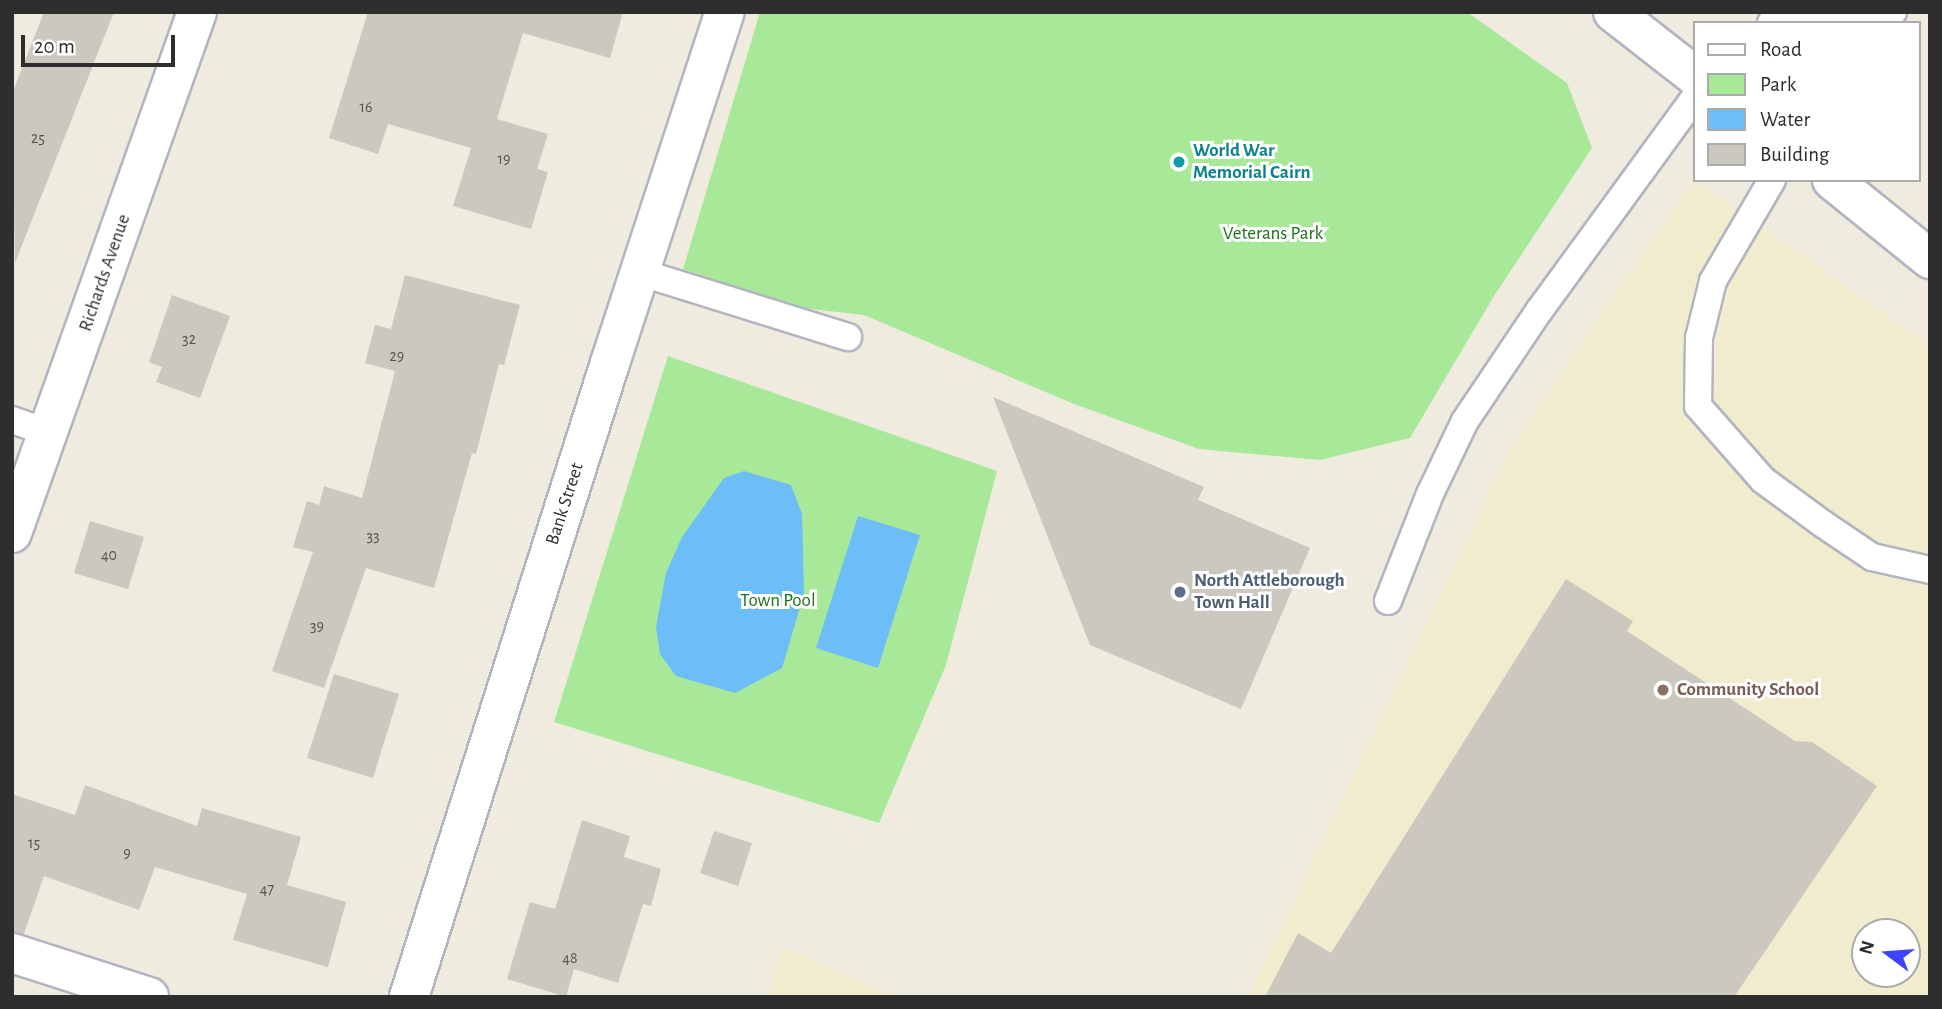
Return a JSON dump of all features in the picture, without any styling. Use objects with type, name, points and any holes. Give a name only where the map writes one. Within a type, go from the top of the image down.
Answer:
[{"type":"street","name":"Richards Avenue","points":[[12,534],[197,12]]},
{"type":"street","name":"Bank Street","points":[[409,997],[639,272],[725,12]]},
{"type":"street","points":[[1613,12],[1694,75]]},
{"type":"street","points":[[1834,182],[1930,259]]},
{"type":"street","points":[[12,953],[149,997]]},
{"type":"lane","points":[[1772,21],[1778,12],[1893,12]]},
{"type":"lane","points":[[1388,601],[1430,494],[1465,421],[1539,311],[1694,98]]},
{"type":"lane","points":[[1771,182],[1713,281],[1699,338],[1698,406],[1763,480],[1822,524],[1872,557],[1930,570]]},
{"type":"lane","points":[[639,272],[848,337]]},
{"type":"lane","points":[[12,420],[49,433]]},
{"type":"shaded area","name":"Community School","points":[[1694,180],[1930,346],[1930,997],[1248,997],[1511,447]]},
{"type":"shaded area","points":[[783,947],[893,997],[767,997]]},
{"type":"green space","name":"Veterans Park","points":[[760,12],[1467,12],[1567,83],[1592,148],[1494,296],[1410,438],[1320,460],[1199,449],[1074,404],[864,315],[802,308],[742,291],[683,269]]},
{"type":"green space","name":"Town Pool","points":[[668,356],[997,471],[946,665],[879,823],[554,722]]},
{"type":"water","points":[[744,471],[791,485],[802,514],[804,594],[782,668],[735,693],[676,676],[660,654],[656,627],[666,573],[682,537],[724,478]]},
{"type":"water","points":[[858,516],[920,535],[878,668],[816,648]]},
{"type":"building","points":[[44,12],[114,12],[15,263],[12,94]]},
{"type":"building","points":[[368,12],[623,12],[610,58],[523,33],[497,119],[548,134],[537,169],[548,172],[531,229],[453,206],[471,148],[388,124],[378,154],[329,138]]},
{"type":"building","points":[[405,275],[520,305],[504,365],[499,364],[476,454],[472,453],[434,588],[366,568],[324,688],[272,671],[313,552],[293,547],[307,501],[319,505],[324,486],[362,498],[395,371],[365,363],[375,325],[391,329]]},
{"type":"building","points":[[172,295],[230,316],[200,398],[156,382],[162,367],[149,362]]},
{"type":"building","name":"North Attleborough Town Hall","points":[[993,397],[1204,487],[1198,500],[1310,548],[1241,709],[1090,645]]},
{"type":"building","points":[[90,521],[144,537],[128,589],[74,573]]},
{"type":"building","points":[[1566,579],[1633,621],[1627,631],[1795,741],[1812,742],[1877,786],[1734,997],[1265,997],[1298,933],[1331,953]]},
{"type":"building","points":[[334,674],[399,694],[373,778],[307,758]]},
{"type":"building","points":[[85,785],[197,826],[202,808],[301,837],[287,885],[346,902],[328,967],[233,940],[247,894],[155,867],[139,910],[44,876],[24,934],[12,932],[12,794],[75,815]]},
{"type":"building","points":[[582,820],[630,836],[624,857],[661,869],[651,906],[643,904],[618,983],[574,969],[566,997],[507,979],[530,902],[555,909]]},
{"type":"building","points":[[714,831],[752,843],[738,886],[700,873]]},
{"type":"place","name":"World War Memorial Cairn","points":[[1179,162]]},
{"type":"place","name":"North Attleborough Town Hall","points":[[1180,592]]},
{"type":"place","name":"Community School","points":[[1663,690]]}]
